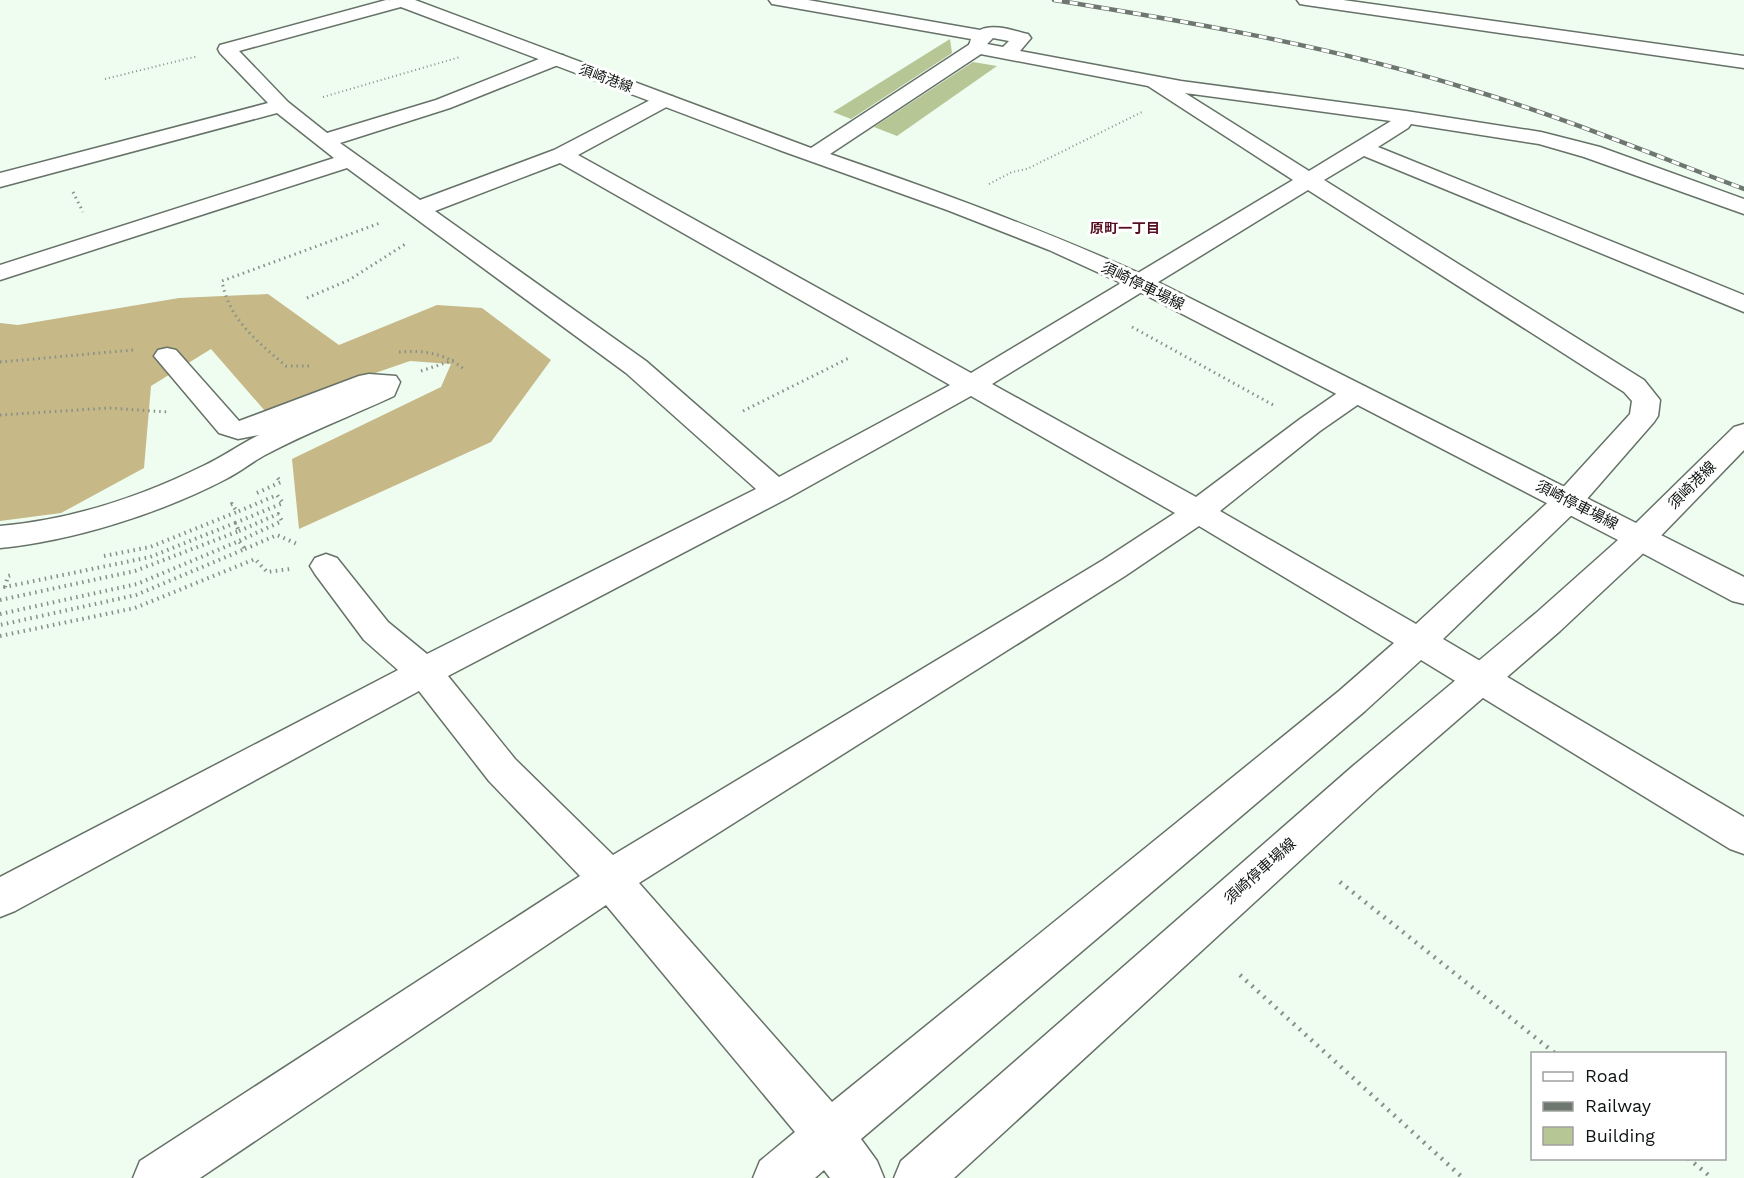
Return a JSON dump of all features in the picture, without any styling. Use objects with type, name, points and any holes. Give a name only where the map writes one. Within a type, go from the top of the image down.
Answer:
[{"type":"street","points":[[400,0],[227,49],[282,106],[324,141],[636,367],[777,491]]},
{"type":"street","name":"須崎港線","points":[[400,0],[814,155]]},
{"type":"street","points":[[778,0],[981,42],[1007,54],[1155,83],[1541,138],[1592,152],[1744,207]]},
{"type":"street","points":[[1306,0],[1432,9],[1744,62]]},
{"type":"street","points":[[814,155],[981,42]]},
{"type":"street","points":[[324,141],[443,104],[556,59]]},
{"type":"street","points":[[777,1178],[1065,941],[1419,642],[1568,501],[1644,416],[1646,400],[1634,386],[1308,182],[1155,83]]},
{"type":"street","points":[[418,209],[562,155],[665,99]]},
{"type":"street","points":[[0,180],[282,106]]},
{"type":"street","points":[[0,898],[424,672],[777,491],[971,385],[1096,307],[1308,182],[1401,124],[1406,117]]},
{"type":"street","points":[[1363,148],[1744,304]]},
{"type":"street","points":[[562,155],[1198,512],[1744,837]]},
{"type":"street","name":"須崎停車場線","points":[[814,155],[955,205],[1057,245],[1139,282],[1640,538],[1482,679],[1366,777],[918,1178]]},
{"type":"street","points":[[0,273],[350,160]]},
{"type":"street","points":[[0,537],[25,536],[64,529],[194,483],[237,462],[253,449],[384,390],[386,382],[369,382],[267,422],[238,430],[229,427],[166,356]]},
{"type":"street","points":[[157,1178],[610,879],[1104,574],[1198,512],[1310,425],[1356,393]]},
{"type":"street","name":"須崎港線","points":[[1640,538],[1744,433]]},
{"type":"street","points":[[1640,538],[1744,592]]},
{"type":"street","points":[[314,557],[376,631],[424,672],[502,770],[610,879],[828,1134],[860,1178]]},
{"type":"path","points":[[282,106],[397,76],[510,41]]},
{"type":"path","points":[[105,79],[227,49]]},
{"type":"path","points":[[955,205],[1012,172],[1027,169],[1131,117],[1179,97]]},
{"type":"path","points":[[58,165],[100,241]]},
{"type":"path","points":[[319,365],[286,366],[252,337],[243,329],[226,300],[222,281],[418,209]]},
{"type":"path","points":[[307,298],[350,280],[438,223]]},
{"type":"path","points":[[1096,307],[1310,425]]},
{"type":"path","points":[[707,429],[890,339]]},
{"type":"path","points":[[0,362],[145,349],[164,352],[166,356]]},
{"type":"path","points":[[389,352],[418,350],[439,353],[454,360],[465,370]]},
{"type":"path","points":[[0,415],[109,408]]},
{"type":"path","points":[[19,573],[8,576],[5,587],[150,557],[235,524],[283,502],[277,495],[150,547],[96,558]]},
{"type":"path","points":[[222,508],[232,504],[237,512]]},
{"type":"path","points":[[0,600],[135,571],[278,514],[282,521],[137,584],[0,614]]},
{"type":"path","points":[[235,524],[239,531]]},
{"type":"path","points":[[0,625],[136,595],[277,534],[314,557]]},
{"type":"path","points":[[239,541],[245,549]]},
{"type":"path","points":[[0,636],[135,608],[255,559],[267,572],[314,557]]},
{"type":"path","points":[[1340,882],[1555,1052]]},
{"type":"path","points":[[1240,975],[1463,1178]]},
{"type":"path","points":[[1690,1160],[1712,1178]]},
{"type":"shaded area","points":[[268,294],[339,345],[437,305],[482,308],[551,360],[491,442],[299,529],[292,459],[441,387],[451,364],[410,361],[265,411],[211,349],[151,386],[144,468],[61,513],[0,521],[0,323],[18,325],[179,298]]},
{"type":"building","points":[[950,39],[952,53],[851,119],[833,112]]},
{"type":"building","points":[[973,62],[997,66],[897,136],[874,127]]},
{"type":"railway","points":[[1054,0],[1260,36],[1412,72],[1498,98],[1604,135],[1744,189]]},
{"type":"district","name":"原町一丁目","points":[[1125,228]]}]
